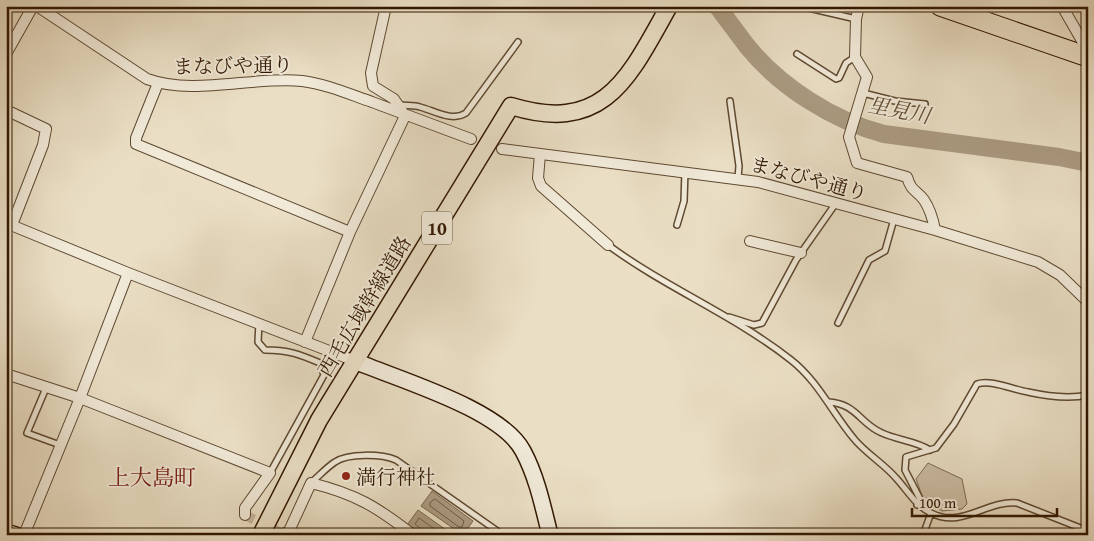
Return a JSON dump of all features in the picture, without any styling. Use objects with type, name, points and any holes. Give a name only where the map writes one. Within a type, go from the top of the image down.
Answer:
[{"type":"highway","points":[[940,6],[1087,57]]},
{"type":"main road","name":"西毛広域幹線道路","points":[[260,535],[319,420],[511,106],[529,111],[568,114],[596,105],[629,74],[669,6]]},
{"type":"street","points":[[6,54],[33,6]]},
{"type":"street","name":"まなびや通り","points":[[38,6],[148,79],[158,83],[182,85],[275,80],[305,81],[331,87],[402,110],[472,139]]},
{"type":"street","points":[[305,342],[402,110],[394,99],[373,86],[372,81],[371,73],[386,6]]},
{"type":"street","points":[[860,6],[856,19],[855,57],[867,77],[849,137],[857,163],[907,177],[911,189],[923,198],[933,218],[935,230]]},
{"type":"street","points":[[1062,6],[1085,46],[1087,57]]},
{"type":"street","points":[[158,83],[136,138],[136,144],[350,232]]},
{"type":"street","points":[[6,110],[46,128],[43,145],[9,224],[128,274],[259,323],[482,413],[505,429],[523,451],[531,470],[550,535]]},
{"type":"street","name":"まなびや通り","points":[[502,149],[738,178],[837,203],[935,230],[1038,262],[1060,275],[1088,302]]},
{"type":"street","points":[[540,154],[538,178],[541,186],[608,245]]},
{"type":"street","points":[[750,241],[801,254]]},
{"type":"street","points":[[24,535],[128,274]]},
{"type":"street","points":[[6,374],[80,398],[270,473],[245,508],[245,515]]},
{"type":"street","points":[[283,534],[289,531],[312,483],[345,491],[365,501],[413,535]]},
{"type":"street","points":[[6,532],[16,535]]},
{"type":"lane","points":[[800,6],[856,19]]},
{"type":"lane","points":[[402,110],[417,106],[450,117],[461,116],[466,113],[518,42]]},
{"type":"lane","points":[[797,54],[836,79],[839,78],[846,63],[855,57]]},
{"type":"lane","points":[[862,93],[895,101],[925,104]]},
{"type":"lane","points":[[730,101],[739,166],[738,178]]},
{"type":"lane","points":[[678,225],[684,201],[685,171]]},
{"type":"lane","points":[[728,317],[754,325],[762,323],[801,254],[837,203]]},
{"type":"lane","points":[[838,323],[869,260],[885,251],[894,219]]},
{"type":"lane","points":[[608,245],[638,267],[728,317],[791,360],[812,378],[855,440],[896,478],[917,505],[931,513],[950,519],[971,515],[995,504],[1005,502],[1017,503],[1088,530]]},
{"type":"lane","points":[[259,323],[258,342],[265,350],[284,349],[320,363],[324,375],[270,473]]},
{"type":"lane","points":[[917,505],[920,499],[910,481],[904,463],[906,458],[911,455],[931,451],[943,440],[970,394],[981,383],[1030,393],[1071,396],[1088,395]]},
{"type":"lane","points":[[46,387],[27,432],[61,445]]},
{"type":"lane","points":[[829,402],[842,403],[856,412],[880,433],[925,447],[931,451]]},
{"type":"lane","points":[[312,483],[337,460],[350,457],[386,456],[396,460],[503,535]]},
{"type":"lane","points":[[923,535],[931,513]]},
{"type":"shaded area","points":[[928,463],[962,479],[967,504],[962,509],[942,511],[924,501],[916,479]]},
{"type":"water","points":[[432,491],[473,521],[463,535],[421,506]]},
{"type":"water","points":[[418,510],[449,532],[447,535],[421,535],[407,525]]},
{"type":"waterway","name":"里見川","points":[[717,6],[747,46],[775,75],[809,100],[846,121],[884,134],[1059,157],[1088,163]]},
{"type":"tunnel","points":[[245,515],[283,534]]},
{"type":"place","name":"満行神社","points":[[346,476]]},
{"type":"district","name":"上大島町","points":[[152,477]]}]
